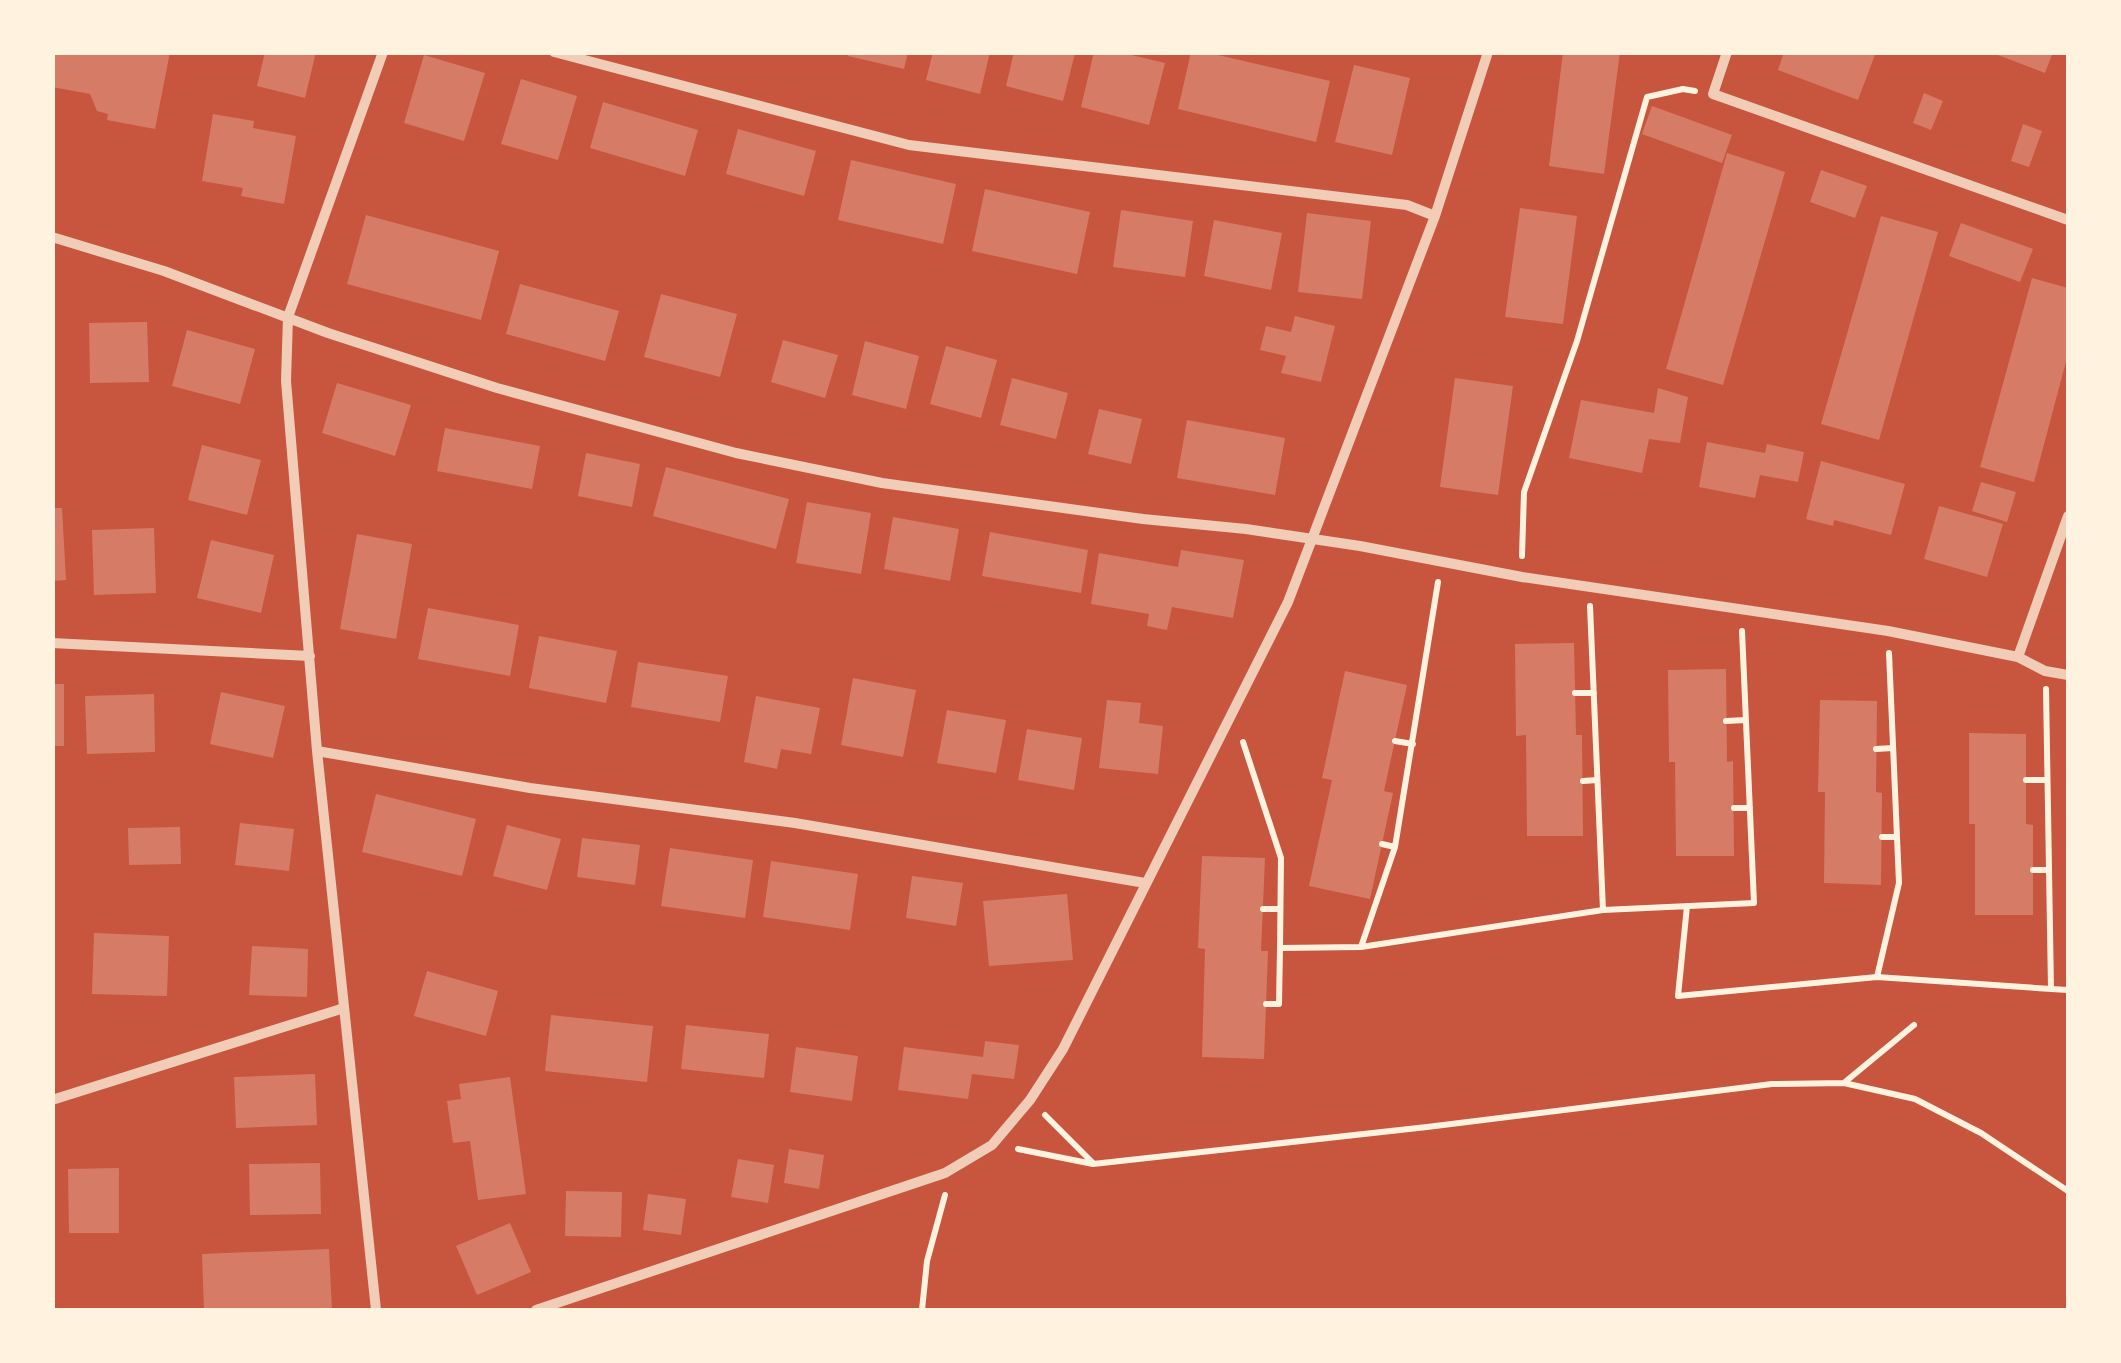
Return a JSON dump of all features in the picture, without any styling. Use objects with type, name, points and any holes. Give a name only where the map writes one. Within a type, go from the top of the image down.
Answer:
[{"type":"street","points":[[376,1310],[317,751],[286,381],[288,317],[384,52]]},
{"type":"street","points":[[554,52],[909,145],[1407,205],[1435,216]]},
{"type":"street","points":[[536,1310],[945,1173],[992,1145],[1030,1100],[1062,1049],[1288,602],[1435,216],[1488,52]]},
{"type":"street","points":[[1727,52],[1714,94],[2068,220]]},
{"type":"street","points":[[52,237],[164,271],[496,388],[736,453],[882,483],[1311,540],[1522,578],[1888,632],[2018,657],[2045,671],[2068,675]]},
{"type":"street","points":[[2018,657],[2068,516]]},
{"type":"street","points":[[52,643],[310,656]]},
{"type":"street","points":[[317,751],[530,788],[795,823],[1145,883]]},
{"type":"street","points":[[52,1100],[344,1008]]},
{"type":"path","points":[[1522,578],[1524,492],[1577,340],[1647,97],[1684,88],[1714,94]]},
{"type":"path","points":[[1361,946],[1396,847],[1442,561]]},
{"type":"path","points":[[1589,587],[1603,910]]},
{"type":"path","points":[[1280,948],[1361,946],[1603,910],[1754,903],[1741,609]]},
{"type":"path","points":[[1877,977],[1899,882],[1888,632]]},
{"type":"path","points":[[2045,671],[2051,988]]},
{"type":"path","points":[[1575,693],[1594,693]]},
{"type":"path","points":[[1233,712],[1281,858],[1279,1004],[1266,1004]]},
{"type":"path","points":[[1726,721],[1746,720]]},
{"type":"path","points":[[1395,741],[1412,744]]},
{"type":"path","points":[[1876,749],[1893,748]]},
{"type":"path","points":[[1583,781],[1597,780]]},
{"type":"path","points":[[2026,780],[2047,780]]},
{"type":"path","points":[[1734,808],[1750,808]]},
{"type":"path","points":[[1882,837],[1897,836]]},
{"type":"path","points":[[1382,844],[1396,847]]},
{"type":"path","points":[[2033,870],[2048,870]]},
{"type":"path","points":[[1687,906],[1678,996],[1877,977],[2068,990]]},
{"type":"path","points":[[1262,908],[1280,909]]},
{"type":"path","points":[[1844,1082],[1914,1025]]},
{"type":"path","points":[[992,1145],[1093,1164],[1391,1132],[1772,1084],[1844,1082],[1915,1100],[1982,1133],[2068,1191]]},
{"type":"path","points":[[1030,1100],[1093,1164]]},
{"type":"path","points":[[922,1310],[926,1261],[944,1204],[945,1173]]},
{"type":"building","points":[[52,52],[170,52],[155,129],[107,120],[108,114],[97,111],[90,94],[52,87]]},
{"type":"building","points":[[265,52],[316,52],[305,98],[257,86]]},
{"type":"building","points":[[848,52],[908,52],[904,69],[848,56]]},
{"type":"building","points":[[933,52],[990,52],[980,94],[926,80]]},
{"type":"building","points":[[1014,52],[1075,53],[1063,101],[1006,86]]},
{"type":"building","points":[[1094,52],[1119,52],[1165,63],[1149,125],[1081,107]]},
{"type":"building","points":[[1191,52],[1330,81],[1316,142],[1178,109]]},
{"type":"building","points":[[1563,52],[1620,52],[1604,174],[1549,166]]},
{"type":"building","points":[[1784,52],[1876,52],[1858,100],[1778,70]]},
{"type":"building","points":[[1990,52],[2053,52],[2045,73]]},
{"type":"building","points":[[424,55],[485,73],[464,141],[404,123]]},
{"type":"building","points":[[1354,65],[1410,78],[1392,155],[1335,142]]},
{"type":"building","points":[[521,79],[577,96],[558,160],[501,144]]},
{"type":"building","points":[[1924,93],[1943,101],[1931,130],[1913,123]]},
{"type":"building","points":[[603,102],[698,130],[685,176],[590,148]]},
{"type":"building","points":[[1652,106],[1732,135],[1722,163],[1642,134]]},
{"type":"building","points":[[213,114],[254,121],[253,128],[296,136],[284,204],[241,196],[243,188],[202,181]]},
{"type":"building","points":[[2023,124],[2042,131],[2029,167],[2011,161]]},
{"type":"building","points":[[738,129],[816,151],[804,196],[726,174]]},
{"type":"building","points":[[1727,153],[1785,172],[1723,385],[1666,369]]},
{"type":"building","points":[[851,160],[956,184],[943,244],[838,220]]},
{"type":"building","points":[[1821,170],[1867,186],[1855,218],[1810,202]]},
{"type":"building","points":[[985,189],[1090,212],[1077,274],[972,251]]},
{"type":"building","points":[[1520,208],[1577,216],[1563,324],[1505,317]]},
{"type":"building","points":[[1121,210],[1193,221],[1185,277],[1113,267]]},
{"type":"building","points":[[1307,213],[1371,221],[1362,299],[1298,292]]},
{"type":"building","points":[[366,215],[499,251],[481,320],[347,284]]},
{"type":"building","points":[[1881,216],[1938,232],[1879,440],[1821,424]]},
{"type":"building","points":[[1214,220],[1282,233],[1271,290],[1204,276]]},
{"type":"building","points":[[1961,223],[2033,249],[2020,282],[1949,256]]},
{"type":"building","points":[[2032,278],[2068,288],[2068,354],[2034,482],[1980,467]]},
{"type":"building","points":[[520,284],[619,311],[605,361],[506,334]]},
{"type":"building","points":[[661,294],[737,314],[720,377],[644,357]]},
{"type":"building","points":[[1295,316],[1335,326],[1321,382],[1281,373],[1286,356],[1260,350],[1266,326],[1291,332]]},
{"type":"building","points":[[147,322],[149,382],[90,383],[89,323]]},
{"type":"building","points":[[187,330],[255,349],[240,404],[172,386]]},
{"type":"building","points":[[783,340],[838,355],[825,398],[771,382]]},
{"type":"building","points":[[865,341],[919,356],[906,409],[852,395]]},
{"type":"building","points":[[946,346],[997,360],[981,418],[930,404]]},
{"type":"building","points":[[1012,378],[1068,393],[1056,439],[1000,425]]},
{"type":"building","points":[[1455,378],[1513,386],[1498,495],[1440,487]]},
{"type":"building","points":[[337,383],[411,405],[395,456],[322,433]]},
{"type":"building","points":[[1658,388],[1688,397],[1680,443],[1649,439],[1642,473],[1569,458],[1581,400],[1654,413]]},
{"type":"building","points":[[1099,409],[1142,419],[1131,464],[1088,454]]},
{"type":"building","points":[[1187,420],[1285,438],[1275,495],[1177,478]]},
{"type":"building","points":[[445,428],[540,446],[532,489],[437,471]]},
{"type":"building","points":[[1707,442],[1765,453],[1767,444],[1804,452],[1798,482],[1760,475],[1755,498],[1699,487]]},
{"type":"building","points":[[202,445],[261,460],[247,515],[188,500]]},
{"type":"building","points":[[586,453],[640,464],[632,507],[578,496]]},
{"type":"building","points":[[1821,461],[1905,484],[1891,535],[1834,520],[1833,526],[1806,519]]},
{"type":"building","points":[[666,467],[789,499],[776,549],[653,516]]},
{"type":"building","points":[[1981,482],[2016,492],[2007,522],[1972,511]]},
{"type":"building","points":[[807,502],[871,513],[861,574],[796,563]]},
{"type":"building","points":[[1939,506],[2003,524],[1987,577],[1924,559]]},
{"type":"building","points":[[52,508],[62,508],[66,580],[52,581]]},
{"type":"building","points":[[893,517],[959,529],[950,581],[884,569]]},
{"type":"building","points":[[154,528],[156,593],[94,595],[92,530]]},
{"type":"building","points":[[990,532],[1088,550],[1081,593],[982,576]]},
{"type":"building","points":[[357,534],[412,544],[396,639],[340,629]]},
{"type":"building","points":[[211,540],[274,555],[261,613],[197,598]]},
{"type":"building","points":[[1181,550],[1244,560],[1233,618],[1172,607],[1167,630],[1147,626],[1149,614],[1091,604],[1099,553],[1178,567]]},
{"type":"building","points":[[428,608],[519,625],[510,676],[418,659]]},
{"type":"building","points":[[539,636],[617,651],[606,703],[529,688]]},
{"type":"building","points":[[1574,643],[1576,735],[1582,735],[1583,836],[1527,836],[1526,735],[1516,736],[1515,644]]},
{"type":"building","points":[[638,662],[728,676],[720,722],[631,707]]},
{"type":"building","points":[[1726,669],[1727,762],[1733,761],[1734,856],[1676,856],[1675,762],[1669,762],[1668,670]]},
{"type":"building","points":[[1345,671],[1407,685],[1384,791],[1393,793],[1370,899],[1309,886],[1332,780],[1322,778]]},
{"type":"building","points":[[853,678],[916,690],[903,757],[841,745]]},
{"type":"building","points":[[52,684],[64,684],[64,746],[52,746]]},
{"type":"building","points":[[221,692],[285,706],[273,758],[210,744]]},
{"type":"building","points":[[154,694],[155,752],[87,754],[85,696]]},
{"type":"building","points":[[756,696],[820,708],[811,754],[781,749],[777,769],[744,762]]},
{"type":"building","points":[[1107,700],[1141,703],[1139,723],[1163,726],[1158,774],[1099,768]]},
{"type":"building","points":[[1820,700],[1877,701],[1881,885],[1824,883],[1825,792],[1818,792]]},
{"type":"building","points":[[947,710],[1006,720],[996,773],[937,763]]},
{"type":"building","points":[[1027,729],[1082,738],[1074,790],[1018,780]]},
{"type":"building","points":[[1969,733],[2026,734],[2026,824],[2033,825],[2033,915],[1975,915]]},
{"type":"building","points":[[376,794],[476,819],[462,876],[362,852]]},
{"type":"building","points":[[240,823],[294,829],[289,871],[235,865]]},
{"type":"building","points":[[507,825],[561,839],[547,890],[493,876]]},
{"type":"building","points":[[180,827],[181,864],[129,865],[128,828]]},
{"type":"building","points":[[582,838],[640,845],[635,885],[577,877]]},
{"type":"building","points":[[670,848],[753,860],[745,918],[661,906]]},
{"type":"building","points":[[1202,856],[1265,858],[1261,951],[1268,951],[1264,1059],[1202,1057],[1205,949],[1198,948]]},
{"type":"building","points":[[771,861],[858,874],[850,930],[763,917]]},
{"type":"building","points":[[912,876],[963,883],[956,926],[906,918]]},
{"type":"building","points":[[1067,894],[1073,960],[989,966],[983,901]]},
{"type":"building","points":[[94,933],[169,936],[167,996],[92,994]]},
{"type":"building","points":[[252,946],[308,949],[307,997],[249,995]]},
{"type":"building","points":[[427,971],[498,991],[486,1036],[414,1016]]},
{"type":"building","points":[[551,1015],[653,1026],[647,1082],[545,1071]]},
{"type":"building","points":[[686,1025],[769,1034],[764,1078],[681,1069]]},
{"type":"building","points":[[985,1041],[1019,1045],[1014,1079],[972,1074],[968,1099],[898,1090],[904,1047],[983,1057]]},
{"type":"building","points":[[796,1047],[858,1056],[852,1101],[790,1092]]},
{"type":"building","points":[[315,1074],[317,1125],[236,1128],[234,1077]]},
{"type":"building","points":[[510,1077],[526,1194],[478,1200],[470,1141],[453,1143],[447,1101],[461,1099],[459,1084]]},
{"type":"building","points":[[789,1149],[824,1155],[819,1189],[784,1183]]},
{"type":"building","points":[[738,1159],[774,1165],[768,1203],[731,1197]]},
{"type":"building","points":[[320,1163],[321,1214],[250,1215],[249,1164]]},
{"type":"building","points":[[119,1168],[119,1233],[69,1233],[68,1169]]},
{"type":"building","points":[[566,1191],[622,1192],[621,1237],[565,1236]]},
{"type":"building","points":[[648,1194],[686,1199],[681,1235],[643,1230]]},
{"type":"building","points":[[510,1223],[531,1272],[477,1295],[456,1246]]},
{"type":"building","points":[[329,1249],[332,1310],[204,1310],[202,1254]]}]
